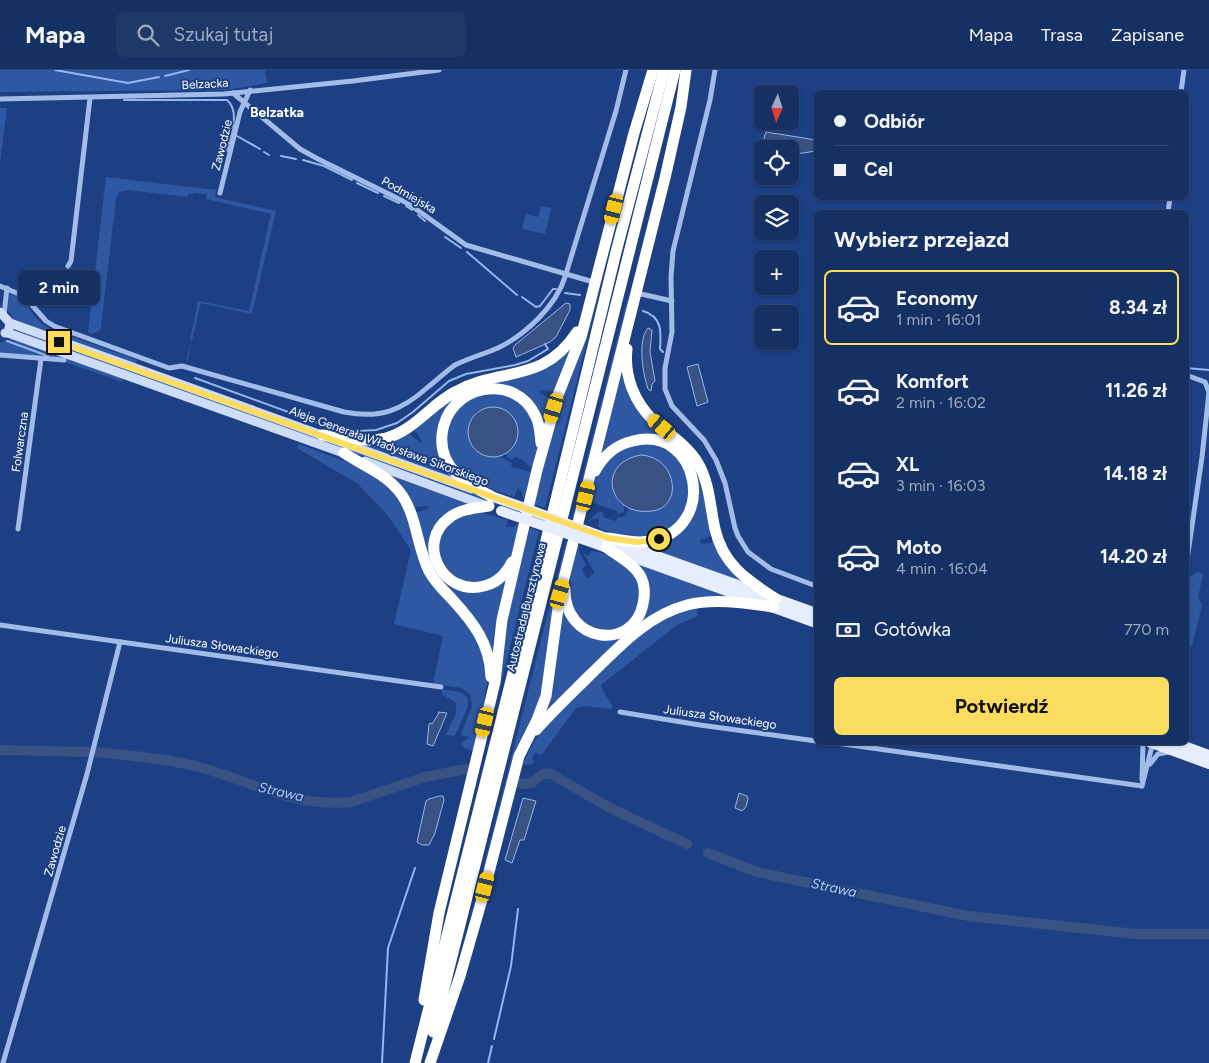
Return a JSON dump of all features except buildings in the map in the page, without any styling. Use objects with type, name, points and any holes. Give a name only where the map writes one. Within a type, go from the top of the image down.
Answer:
[{"type":"highway","points":[[419,1061],[429,968],[439,913],[489,706],[496,672],[502,620],[518,549],[540,457],[558,395],[581,336],[634,133],[653,70]]},
{"type":"highway","name":"Autostrada Bursztynowa","points":[[419,1061],[616,252],[664,70]]},
{"type":"highway","name":"Autostrada Bursztynowa","points":[[419,1061],[675,70]]},
{"type":"highway","points":[[430,1063],[460,976],[519,756],[537,720],[547,692],[556,618],[674,141],[686,70]]},
{"type":"highway","points":[[322,436],[378,440],[397,434],[412,426],[452,393],[470,384],[483,379],[527,371],[546,364],[567,346],[582,324],[588,311]]},
{"type":"highway","points":[[629,324],[626,358],[629,381],[634,392],[648,415],[689,451],[699,465],[708,491],[715,530],[726,557],[744,577],[775,603]]},
{"type":"highway","points":[[518,549],[508,569],[499,579],[486,586],[474,588],[462,586],[451,581],[443,574],[436,562],[435,537],[440,527],[457,513],[490,501],[458,476],[448,464],[443,452],[444,422],[451,409],[460,400],[477,390],[504,391],[521,398],[531,408],[538,423],[540,433],[540,457]]},
{"type":"highway","points":[[586,496],[593,474],[603,458],[614,448],[626,443],[645,439],[662,443],[677,452],[687,464],[694,483],[693,496],[691,509],[679,528],[665,537],[651,541],[608,543]]},
{"type":"highway","points":[[344,453],[385,477],[405,500],[423,558],[430,574],[474,624],[485,645],[491,673],[489,706]]},
{"type":"highway","points":[[567,574],[565,593],[567,605],[569,613],[579,626],[591,633],[607,635],[628,628],[642,608],[644,588],[641,578],[631,565],[608,543]]},
{"type":"highway","points":[[525,743],[549,715],[596,669],[636,632],[651,621],[685,606],[702,602],[775,603]]},
{"type":"main road","points":[[2,313],[10,323],[8,330],[3,335]]},
{"type":"main road","name":"Aleje Generała Władysława Sikorskiego","points":[[10,323],[322,436],[490,501],[501,511],[586,535]]},
{"type":"main road","name":"Aleje Generała Władysława Sikorskiego","points":[[3,335],[17,336],[344,453],[490,501],[522,507],[608,543],[775,603],[814,613]]},
{"type":"main road","name":"Aleje Generała Władysława Sikorskiego","points":[[775,603],[814,622]]},
{"type":"main road","points":[[1162,745],[1209,756]]},
{"type":"main road","points":[[1174,747],[1209,764]]},
{"type":"street","name":"Belzacka","points":[[0,99],[233,93],[439,70]]},
{"type":"street","points":[[0,286],[24,296],[46,322],[54,326],[169,368],[182,366],[344,412],[375,415],[402,406],[456,365],[499,348],[515,337],[538,318],[560,291],[616,112],[626,70]]},
{"type":"street","points":[[715,70],[710,100],[673,251],[671,277],[672,332],[664,382],[667,398],[672,406],[704,440],[716,460],[725,483],[738,536],[748,552],[771,569],[814,585]]},
{"type":"street","points":[[1181,90],[1184,70]]},
{"type":"street","name":"Zawodzie","points":[[220,193],[244,103],[250,90]]},
{"type":"street","name":"Podmiejska","points":[[233,93],[308,154],[409,204],[466,245],[590,281]]},
{"type":"street","points":[[68,266],[71,261],[90,98]]},
{"type":"street","points":[[0,303],[7,288]]},
{"type":"street","points":[[2,313],[7,288]]},
{"type":"street","points":[[641,294],[672,302]]},
{"type":"street","points":[[0,355],[64,360]]},
{"type":"street","name":"Folwarczna","points":[[18,529],[41,358]]},
{"type":"street","points":[[1189,376],[1205,382],[1209,392],[1189,546]]},
{"type":"street","name":"Juliusza Słowackiego","points":[[0,625],[441,687]]},
{"type":"street","name":"Zawodzie","points":[[4,1063],[82,791],[120,642]]},
{"type":"street","name":"Juliusza Słowackiego","points":[[620,712],[814,741]]},
{"type":"street","points":[[851,745],[1142,786]]},
{"type":"street","points":[[1142,786],[1149,745]]},
{"type":"street","points":[[1142,786],[1147,768],[1149,745]]},
{"type":"street","points":[[1147,768],[1158,754],[1174,747]]},
{"type":"shaded area","points":[[0,70],[265,70],[267,83],[226,90],[0,92]]},
{"type":"shaded area","points":[[0,108],[7,108],[0,163]]},
{"type":"shaded area","points":[[766,132],[814,140],[814,151],[799,154],[799,140],[765,140]]},
{"type":"shaded area","points":[[106,177],[216,190],[215,197],[276,211],[252,314],[201,303],[187,362],[198,301],[249,311],[271,214],[206,199],[207,194],[194,193],[188,194],[188,197],[128,190],[119,192],[116,199],[101,327],[99,331],[91,334],[88,332]]},
{"type":"shaded area","points":[[541,206],[551,208],[545,234],[522,229],[526,214],[538,217]]},
{"type":"shaded area","points":[[597,292],[599,293],[545,508],[532,503],[553,423]]},
{"type":"shaded area","points":[[10,294],[19,296],[37,319],[48,328],[137,360],[135,364],[15,321],[7,309]]},
{"type":"shaded area","points":[[627,300],[632,301],[576,519],[572,518]]},
{"type":"shaded area","points":[[566,303],[570,304],[570,310],[556,337],[550,342],[516,357],[513,348],[515,345]]},
{"type":"shaded area","points":[[648,328],[652,330],[650,352],[655,381],[652,384],[651,391],[646,383],[642,358],[643,341]]},
{"type":"shaded area","points":[[16,330],[516,509],[515,511],[15,332]]},
{"type":"shaded area","points":[[10,339],[123,378],[122,382],[65,362],[65,359],[0,353],[0,343]]},
{"type":"shaded area","points":[[576,340],[555,392],[541,390],[539,393],[553,399],[545,432],[536,409],[522,394],[503,386],[484,386],[466,392],[450,404],[440,421],[438,443],[444,465],[460,482],[349,442],[380,442],[409,433],[420,443],[422,441],[414,429],[452,397],[482,383],[538,370],[563,354]]},
{"type":"shaded area","points":[[622,361],[626,383],[698,470],[712,536],[700,540],[701,544],[715,542],[743,583],[640,545],[671,538],[697,485],[659,439],[601,455]]},
{"type":"shaded area","points":[[698,364],[708,402],[697,406],[687,367]]},
{"type":"shaded area","points":[[482,393],[500,394],[517,400],[533,418],[538,443],[534,467],[528,466],[523,460],[514,457],[513,460],[508,458],[506,453],[508,452],[514,420],[505,412],[488,408],[477,412],[472,419],[468,438],[475,450],[481,454],[487,457],[499,456],[512,463],[511,467],[531,472],[524,501],[522,492],[518,488],[514,497],[470,481],[449,458],[446,431],[456,408]]},
{"type":"shaded area","points":[[493,407],[511,414],[518,432],[511,450],[493,457],[475,450],[468,432],[475,414]]},
{"type":"shaded area","points":[[647,443],[669,451],[686,469],[690,496],[678,523],[658,536],[626,537],[601,529],[598,526],[599,518],[587,523],[598,512],[602,512],[604,518],[616,521],[617,518],[625,516],[630,508],[637,510],[673,486],[672,479],[665,466],[634,456],[622,463],[619,502],[624,505],[624,512],[618,514],[617,511],[588,501],[597,472],[620,448]]},
{"type":"shaded area","points":[[299,444],[365,469],[387,484],[405,507],[419,550],[468,620],[462,626],[469,622],[476,632],[488,678],[474,751],[465,748],[461,744],[469,737],[461,735],[472,706],[470,694],[462,688],[433,684],[443,636],[394,624],[411,550],[389,517],[358,484],[297,448]]},
{"type":"shaded area","points":[[641,455],[653,458],[662,464],[669,473],[672,482],[672,492],[669,501],[662,508],[652,511],[637,511],[625,506],[617,498],[613,488],[613,478],[617,468],[626,460]]},
{"type":"shaded area","points":[[381,470],[476,505],[460,507],[430,548],[463,591],[483,592],[507,579],[494,665],[431,565],[416,513],[429,508],[428,506],[413,507]]},
{"type":"shaded area","points":[[479,512],[508,520],[506,527],[520,525],[511,558],[501,573],[478,585],[456,580],[441,562],[438,544],[441,533],[453,519]]},
{"type":"shaded area","points":[[527,527],[539,531],[456,864]]},
{"type":"shaded area","points":[[566,541],[570,542],[546,682],[459,965]]},
{"type":"shaded area","points":[[577,545],[586,565],[582,570],[587,579],[595,573],[584,553],[588,556],[591,551],[621,562],[637,580],[641,596],[636,612],[625,624],[618,628],[602,630],[580,622],[567,592]]},
{"type":"shaded area","points":[[628,559],[740,599],[673,607],[551,711],[544,709],[562,607],[568,618],[613,638],[647,602]]},
{"type":"shaded area","points":[[1197,572],[1203,575],[1198,597],[1202,605],[1192,646],[1189,648],[1189,577]]},
{"type":"shaded area","points":[[697,607],[698,616],[677,625],[601,685],[612,705],[612,709],[585,706],[576,708],[543,753],[540,755],[536,752],[532,758],[534,763],[529,765],[523,764],[538,737],[557,713],[628,644],[658,624]]},
{"type":"shaded area","points":[[442,689],[460,692],[468,698],[468,706],[455,736],[446,735],[456,713],[456,703],[442,694]]},
{"type":"shaded area","points":[[438,712],[447,713],[433,746],[427,744],[429,724],[432,724]]},
{"type":"shaded area","points":[[739,793],[747,796],[748,799],[746,807],[742,811],[735,808]]},
{"type":"shaded area","points":[[443,796],[444,800],[435,833],[429,845],[422,845],[417,842],[426,801]]},
{"type":"shaded area","points":[[523,798],[536,801],[524,840],[520,840],[512,863],[505,860]]},
{"type":"waterway","points":[[55,70],[128,83],[159,77]]},
{"type":"waterway","points":[[165,76],[189,70]]},
{"type":"waterway","points":[[124,100],[227,100],[231,105],[234,117],[227,151]]},
{"type":"waterway","points":[[237,136],[260,149]]},
{"type":"waterway","points":[[264,152],[269,155]]},
{"type":"waterway","points":[[281,156],[296,159]]},
{"type":"waterway","points":[[303,160],[324,166],[352,180]]},
{"type":"waterway","points":[[357,183],[378,193]]},
{"type":"waterway","points":[[384,196],[399,203]]},
{"type":"waterway","points":[[406,206],[412,210]]},
{"type":"waterway","points":[[418,215],[425,221]]},
{"type":"waterway","points":[[445,237],[461,248]]},
{"type":"waterway","points":[[467,252],[517,295]]},
{"type":"waterway","points":[[522,297],[536,307],[540,306],[553,289],[556,289]]},
{"type":"waterway","points":[[565,293],[580,295]]},
{"type":"waterway","points":[[643,311],[650,314],[657,321],[660,332],[660,349],[663,352]]},
{"type":"waterway","points":[[7,341],[48,356]]},
{"type":"waterway","points":[[195,378],[324,425],[359,431],[376,430],[397,423],[449,381],[466,374],[528,361],[548,349],[545,344]]},
{"type":"waterway","points":[[1189,368],[1209,370]]},
{"type":"waterway","name":"Strawa","points":[[0,750],[89,752]]},
{"type":"waterway","name":"Strawa","points":[[96,752],[173,761],[199,767],[273,792],[311,801],[330,803],[351,802],[425,777],[466,769]]},
{"type":"waterway","name":"Strawa","points":[[519,783],[530,783],[542,774],[551,774],[610,808],[687,844]]},
{"type":"waterway","name":"Strawa","points":[[708,853],[757,872],[963,915]]},
{"type":"waterway","points":[[382,1063],[388,948],[415,868]]},
{"type":"waterway","points":[[494,1039],[511,966],[518,909]]},
{"type":"waterway","name":"Strawa","points":[[968,916],[1136,934],[1209,934]]},
{"type":"waterway","points":[[488,1063],[492,1046]]},
{"type":"district","name":"Belzatka","points":[[277,112]]},
{"type":"route","points":[[59,342],[608,538],[637,542],[659,539]]}]
